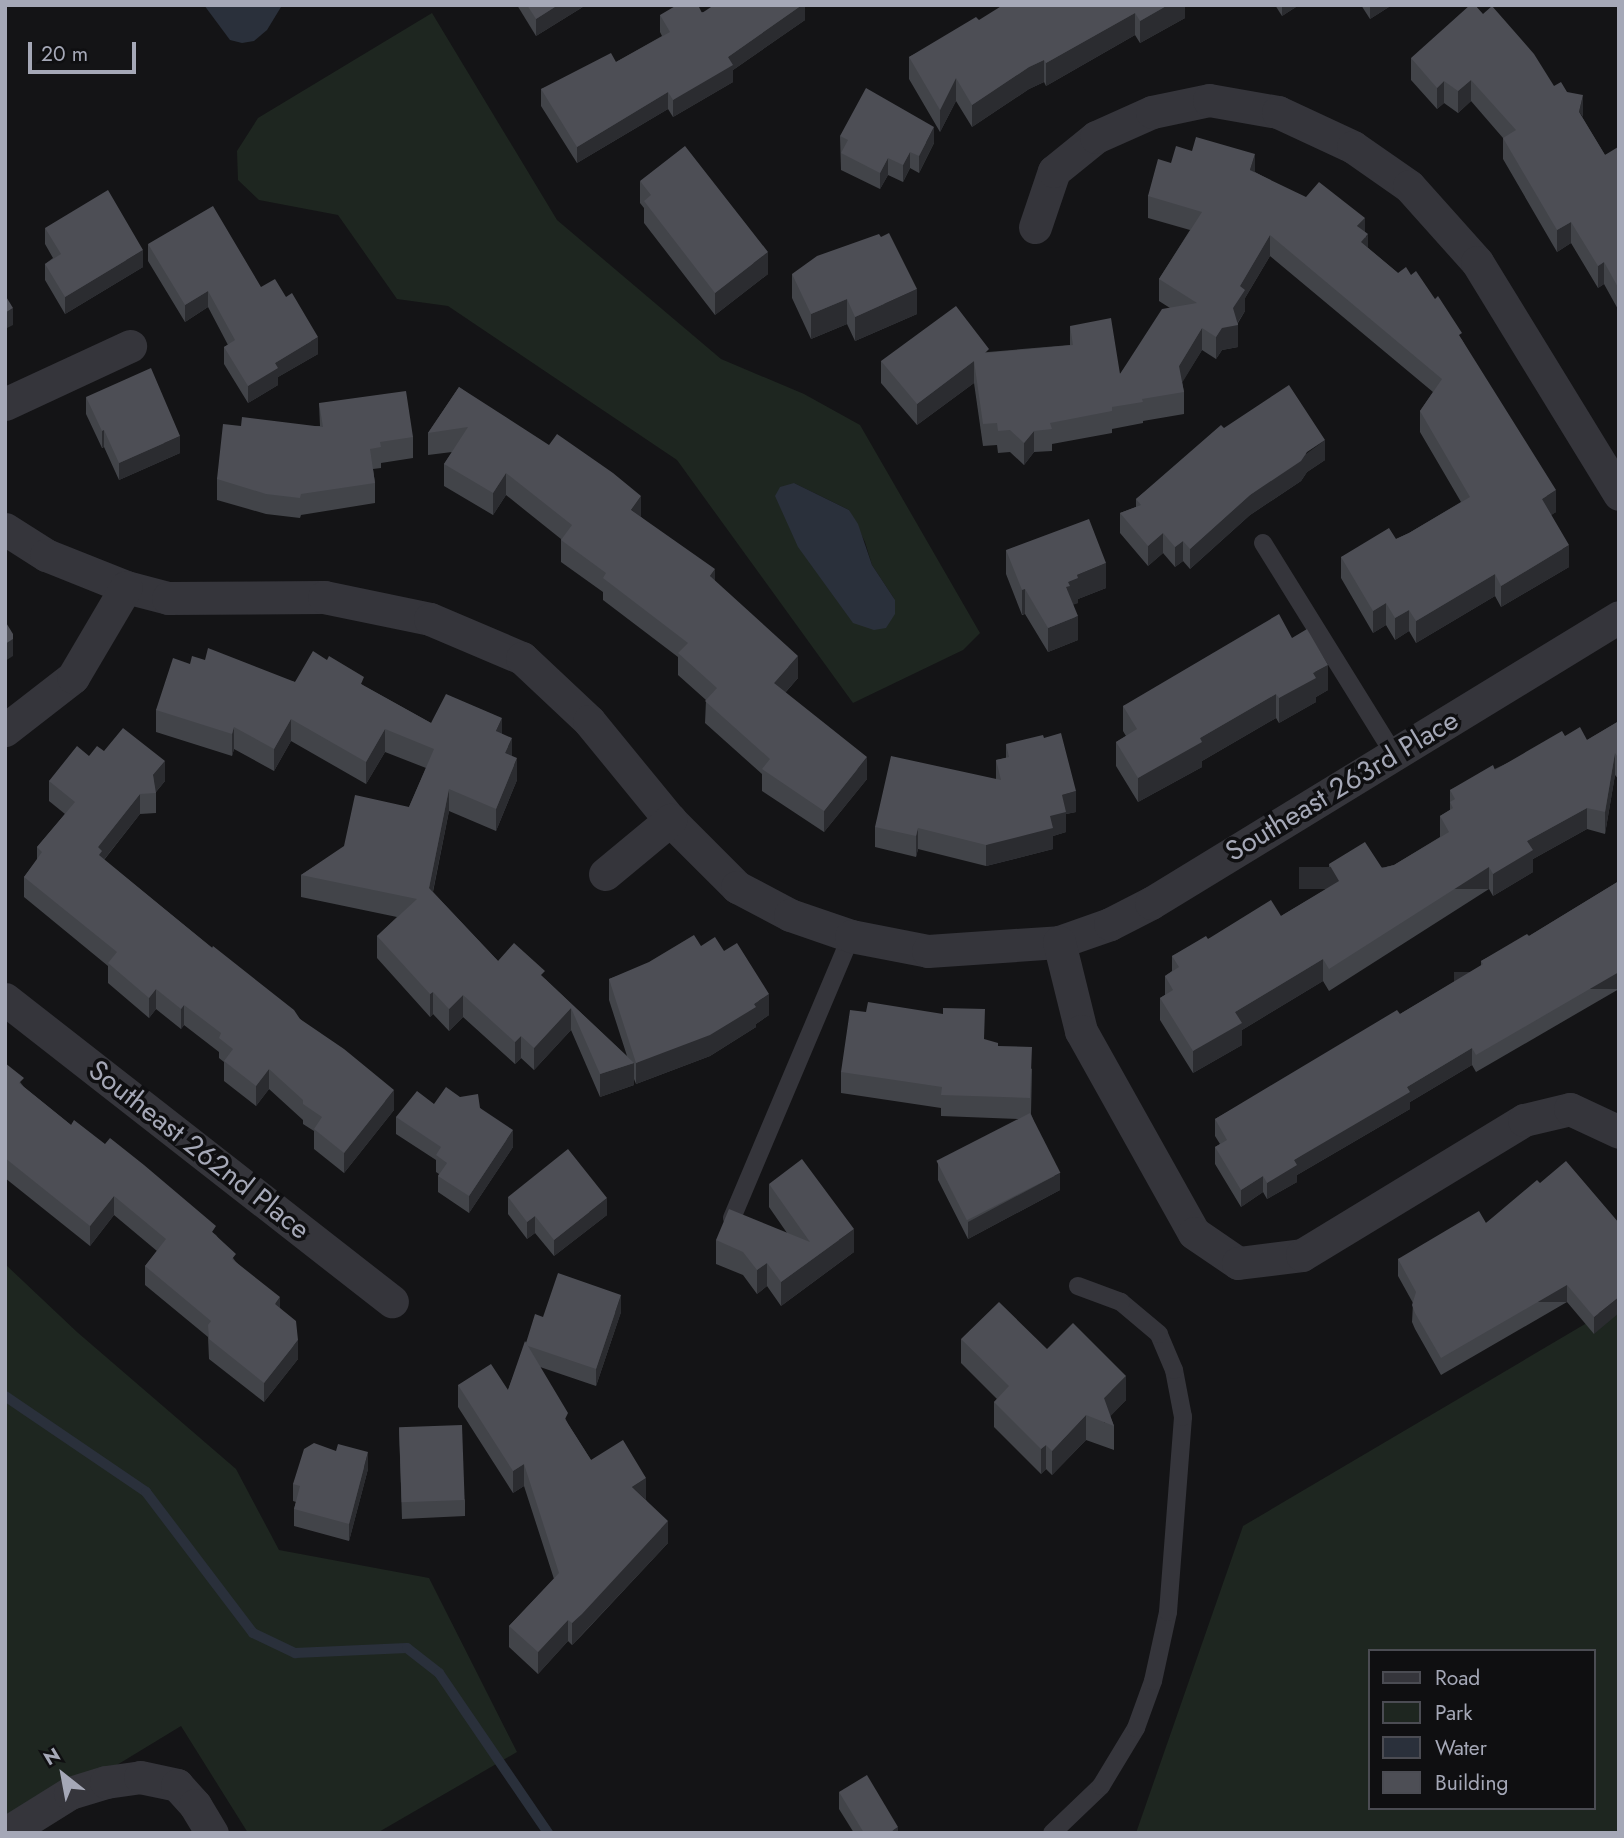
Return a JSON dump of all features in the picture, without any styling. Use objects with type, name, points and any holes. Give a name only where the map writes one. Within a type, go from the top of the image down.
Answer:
[{"type":"street","points":[[1035,227],[1054,171],[1096,136],[1152,112],[1209,100],[1278,112],[1353,147],[1409,186],[1477,262],[1619,494]]},
{"type":"street","points":[[5,404],[130,346]]},
{"type":"street","name":"Southeast 263rd Place","points":[[5,529],[46,555],[126,587],[169,598],[324,597],[430,620],[522,658],[589,721],[670,820],[737,887],[790,915],[851,936],[928,951],[1059,942],[1110,924],[1151,903],[1619,617]]},
{"type":"street","points":[[5,730],[73,677],[126,587]]},
{"type":"street","points":[[605,874],[670,820]]},
{"type":"street","points":[[1059,942],[1081,1031],[1194,1233],[1238,1263],[1302,1255],[1524,1120],[1570,1108],[1619,1132]]},
{"type":"street","name":"Southeast 262nd Place","points":[[5,999],[392,1301]]},
{"type":"street","points":[[6,1833],[70,1793],[106,1782],[140,1777],[177,1785],[195,1805],[212,1833]]},
{"type":"lane","points":[[1263,543],[1394,754]]},
{"type":"lane","points":[[732,1218],[851,936]]},
{"type":"lane","points":[[1052,1833],[1101,1786],[1136,1728],[1153,1681],[1168,1612],[1183,1417],[1174,1370],[1159,1334],[1121,1302],[1078,1286]]},
{"type":"green space","points":[[432,13],[557,220],[721,359],[804,394],[860,425],[980,633],[963,650],[853,703],[677,460],[448,306],[397,299],[338,215],[259,200],[238,180],[237,151],[258,118]],"holes":[[[794,483],[849,510],[865,542],[872,565],[895,600]]]},
{"type":"green space","points":[[5,1264],[77,1332],[236,1469],[279,1550],[429,1578],[517,1752],[377,1833],[248,1833],[181,1726],[5,1833]]},
{"type":"green space","points":[[1619,1304],[1619,1833],[1136,1833],[1243,1526]]},
{"type":"water","points":[[204,5],[281,7],[267,30],[254,41],[242,43],[230,40]]},
{"type":"water","points":[[794,483],[849,510],[858,524],[872,565],[895,600],[895,614],[886,628],[874,630],[853,623],[798,547],[775,496],[780,487]]},
{"type":"building","points":[[527,5],[558,5],[536,19]]},
{"type":"building","points":[[677,5],[698,5],[702,13],[714,5],[802,5],[728,57],[733,65],[673,100],[668,92],[577,147],[541,89],[611,53],[616,62],[670,32],[660,15]]},
{"type":"building","points":[[1003,5],[1168,5],[1140,21],[1135,13],[1046,63],[1044,60],[1029,67],[972,105],[956,78],[940,110],[909,57],[976,17],[979,20]]},
{"type":"building","points":[[1470,5],[1475,5],[1483,14],[1492,6],[1534,54],[1554,86],[1561,82],[1567,92],[1583,95],[1579,112],[1605,155],[1618,147],[1619,289],[1604,262],[1598,266],[1571,222],[1557,230],[1503,138],[1516,130],[1471,80],[1458,91],[1444,81],[1437,88],[1411,58]]},
{"type":"building","points":[[866,88],[934,127],[919,156],[910,152],[903,165],[888,158],[880,173],[841,153],[848,140],[840,136]]},
{"type":"building","points":[[1196,137],[1255,154],[1250,170],[1306,197],[1319,182],[1365,218],[1357,226],[1368,234],[1361,242],[1398,273],[1406,267],[1411,275],[1416,271],[1435,299],[1438,296],[1462,333],[1459,335],[1556,490],[1542,499],[1569,545],[1501,586],[1495,574],[1416,621],[1409,610],[1395,618],[1386,603],[1373,611],[1341,557],[1389,528],[1396,539],[1409,533],[1470,497],[1420,411],[1442,379],[1270,235],[1240,286],[1245,290],[1233,308],[1238,325],[1222,328],[1216,337],[1202,328],[1179,366],[1184,392],[1142,399],[1143,402],[1112,407],[1112,411],[1050,423],[1052,429],[1034,431],[1024,443],[1010,430],[998,431],[997,423],[983,424],[974,361],[917,404],[881,361],[956,306],[989,349],[985,353],[1073,345],[1070,326],[1111,318],[1120,374],[1162,309],[1197,303],[1159,279],[1202,212],[1148,196],[1158,159],[1171,163],[1176,146],[1192,151]]},
{"type":"building","points":[[685,146],[768,252],[715,293],[644,201],[651,195],[640,181]]},
{"type":"building","points":[[108,190],[143,250],[65,297],[45,264],[61,254],[45,228]]},
{"type":"building","points":[[213,206],[261,287],[275,279],[286,297],[292,293],[318,337],[275,363],[278,368],[248,386],[224,347],[235,340],[208,291],[185,305],[148,244]]},
{"type":"building","points":[[889,233],[917,289],[855,317],[847,299],[811,314],[792,274],[817,256]]},
{"type":"building","points":[[5,295],[13,308],[5,313]]},
{"type":"building","points":[[151,368],[180,436],[119,463],[86,397]]},
{"type":"building","points":[[1289,385],[1325,440],[1307,452],[1301,461],[1250,495],[1190,549],[1183,541],[1175,547],[1163,533],[1148,546],[1120,513],[1141,505],[1136,499],[1221,425],[1224,428]]},
{"type":"building","points":[[459,387],[549,445],[557,434],[613,473],[641,496],[631,510],[715,569],[710,576],[798,656],[774,683],[867,757],[824,811],[762,769],[770,759],[705,701],[717,688],[678,653],[688,643],[603,578],[606,573],[561,540],[572,525],[506,473],[493,493],[444,464],[468,427],[428,433]]},
{"type":"building","points":[[406,391],[413,437],[380,442],[381,447],[370,449],[375,483],[301,494],[300,498],[266,494],[217,479],[223,424],[241,426],[242,417],[323,427],[319,403]]},
{"type":"building","points":[[1089,519],[1106,563],[1077,575],[1078,578],[1068,582],[1070,586],[1066,587],[1078,616],[1048,628],[1025,589],[1022,590],[1006,550]]},
{"type":"building","points":[[1279,614],[1292,638],[1307,629],[1328,665],[1313,673],[1316,678],[1279,698],[1276,694],[1200,738],[1202,742],[1138,778],[1116,742],[1137,729],[1123,706]]},
{"type":"building","points":[[5,621],[13,639],[5,644]]},
{"type":"building","points":[[208,648],[295,682],[313,651],[327,660],[329,656],[364,677],[361,684],[431,723],[446,694],[502,718],[496,731],[512,738],[505,753],[517,758],[496,809],[449,789],[429,888],[498,961],[514,943],[545,971],[541,975],[634,1063],[600,1074],[571,1008],[534,1048],[521,1036],[515,1042],[463,995],[449,1009],[433,992],[430,994],[377,936],[417,899],[301,875],[344,846],[355,795],[409,807],[434,749],[385,729],[366,762],[291,719],[274,749],[234,727],[232,734],[156,710],[173,658],[190,664],[192,656],[205,660]]},
{"type":"building","points":[[1619,721],[1619,759],[1615,753],[1605,812],[1587,808],[1527,841],[1533,850],[1493,874],[1489,867],[1329,969],[1323,959],[1235,1012],[1242,1023],[1193,1051],[1160,998],[1173,990],[1165,976],[1179,967],[1172,956],[1206,936],[1208,939],[1271,900],[1281,916],[1339,881],[1329,864],[1365,842],[1382,868],[1394,865],[1449,832],[1440,816],[1453,808],[1450,802],[1455,799],[1450,790],[1493,765],[1495,770],[1562,731],[1565,736],[1580,727],[1587,740]]},
{"type":"building","points":[[123,728],[165,761],[153,775],[156,793],[140,794],[98,847],[102,851],[99,855],[212,948],[213,946],[294,1010],[300,1019],[344,1049],[394,1090],[344,1153],[314,1129],[322,1117],[303,1104],[303,1100],[269,1069],[256,1086],[224,1061],[233,1049],[219,1038],[221,1033],[184,1005],[181,1009],[156,989],[149,998],[108,963],[117,952],[24,877],[42,852],[37,847],[75,802],[49,781],[77,746],[89,756],[97,746],[104,751]]},
{"type":"building","points":[[1061,733],[1076,791],[1062,795],[1066,812],[1050,816],[1053,828],[986,845],[918,828],[916,836],[875,827],[891,756],[1001,780],[996,760],[1009,757],[1006,744]]},
{"type":"building","points":[[1619,881],[1619,972],[1476,1055],[1472,1048],[1407,1087],[1410,1092],[1294,1160],[1297,1165],[1267,1183],[1263,1176],[1241,1190],[1215,1147],[1227,1140],[1215,1119],[1397,1010],[1400,1014],[1483,964],[1481,961],[1527,934],[1529,936]]},
{"type":"building","points":[[694,935],[701,946],[715,937],[724,951],[737,943],[769,994],[754,1004],[756,1007],[710,1035],[636,1063],[609,979],[649,962]]},
{"type":"building","points":[[868,1002],[943,1014],[943,1008],[985,1009],[984,1039],[998,1043],[998,1046],[1032,1047],[1030,1098],[941,1095],[942,1087],[841,1072],[850,1010],[866,1012]]},
{"type":"building","points":[[5,1063],[24,1078],[19,1083],[71,1125],[74,1120],[105,1144],[110,1138],[216,1226],[212,1232],[236,1254],[232,1259],[280,1297],[275,1304],[296,1321],[298,1340],[264,1383],[209,1339],[208,1325],[211,1321],[145,1266],[166,1239],[114,1196],[90,1226],[5,1158]]},
{"type":"building","points":[[446,1087],[460,1097],[478,1094],[480,1108],[513,1130],[469,1196],[438,1176],[447,1163],[436,1155],[441,1147],[396,1117],[417,1091],[434,1104]]},
{"type":"building","points":[[1030,1113],[1060,1173],[967,1220],[936,1161]]},
{"type":"building","points":[[568,1149],[607,1198],[554,1240],[535,1216],[527,1222],[508,1197]]},
{"type":"building","points":[[802,1159],[854,1229],[781,1282],[767,1263],[757,1270],[743,1252],[716,1240],[729,1209],[810,1242],[769,1184]]},
{"type":"building","points":[[1566,1161],[1619,1223],[1619,1297],[1594,1317],[1567,1285],[1441,1358],[1415,1313],[1412,1305],[1416,1292],[1398,1259],[1479,1211],[1486,1223],[1537,1180],[1540,1183]]},
{"type":"building","points":[[558,1273],[621,1295],[596,1369],[528,1346],[526,1343],[535,1314],[543,1317]]},
{"type":"building","points":[[999,1302],[1047,1349],[1073,1323],[1126,1376],[1104,1398],[1114,1426],[1086,1415],[1052,1451],[1046,1445],[1041,1449],[994,1402],[1009,1386],[961,1339]]},
{"type":"building","points":[[525,1341],[568,1413],[565,1419],[591,1460],[623,1440],[646,1478],[632,1487],[668,1521],[582,1614],[572,1623],[568,1620],[538,1652],[509,1626],[559,1573],[524,1464],[513,1471],[458,1385],[491,1364],[508,1390]]},
{"type":"building","points":[[462,1425],[465,1500],[402,1502],[399,1427]]},
{"type":"building","points":[[314,1443],[336,1451],[338,1444],[368,1452],[349,1524],[294,1509],[300,1486],[293,1484],[304,1449]]},
{"type":"building","points":[[867,1775],[898,1827],[889,1833],[864,1833],[839,1792]]},
{"type":"waterway","points":[[5,1396],[146,1492],[253,1633],[295,1653],[407,1648],[439,1673],[548,1833]]}]
